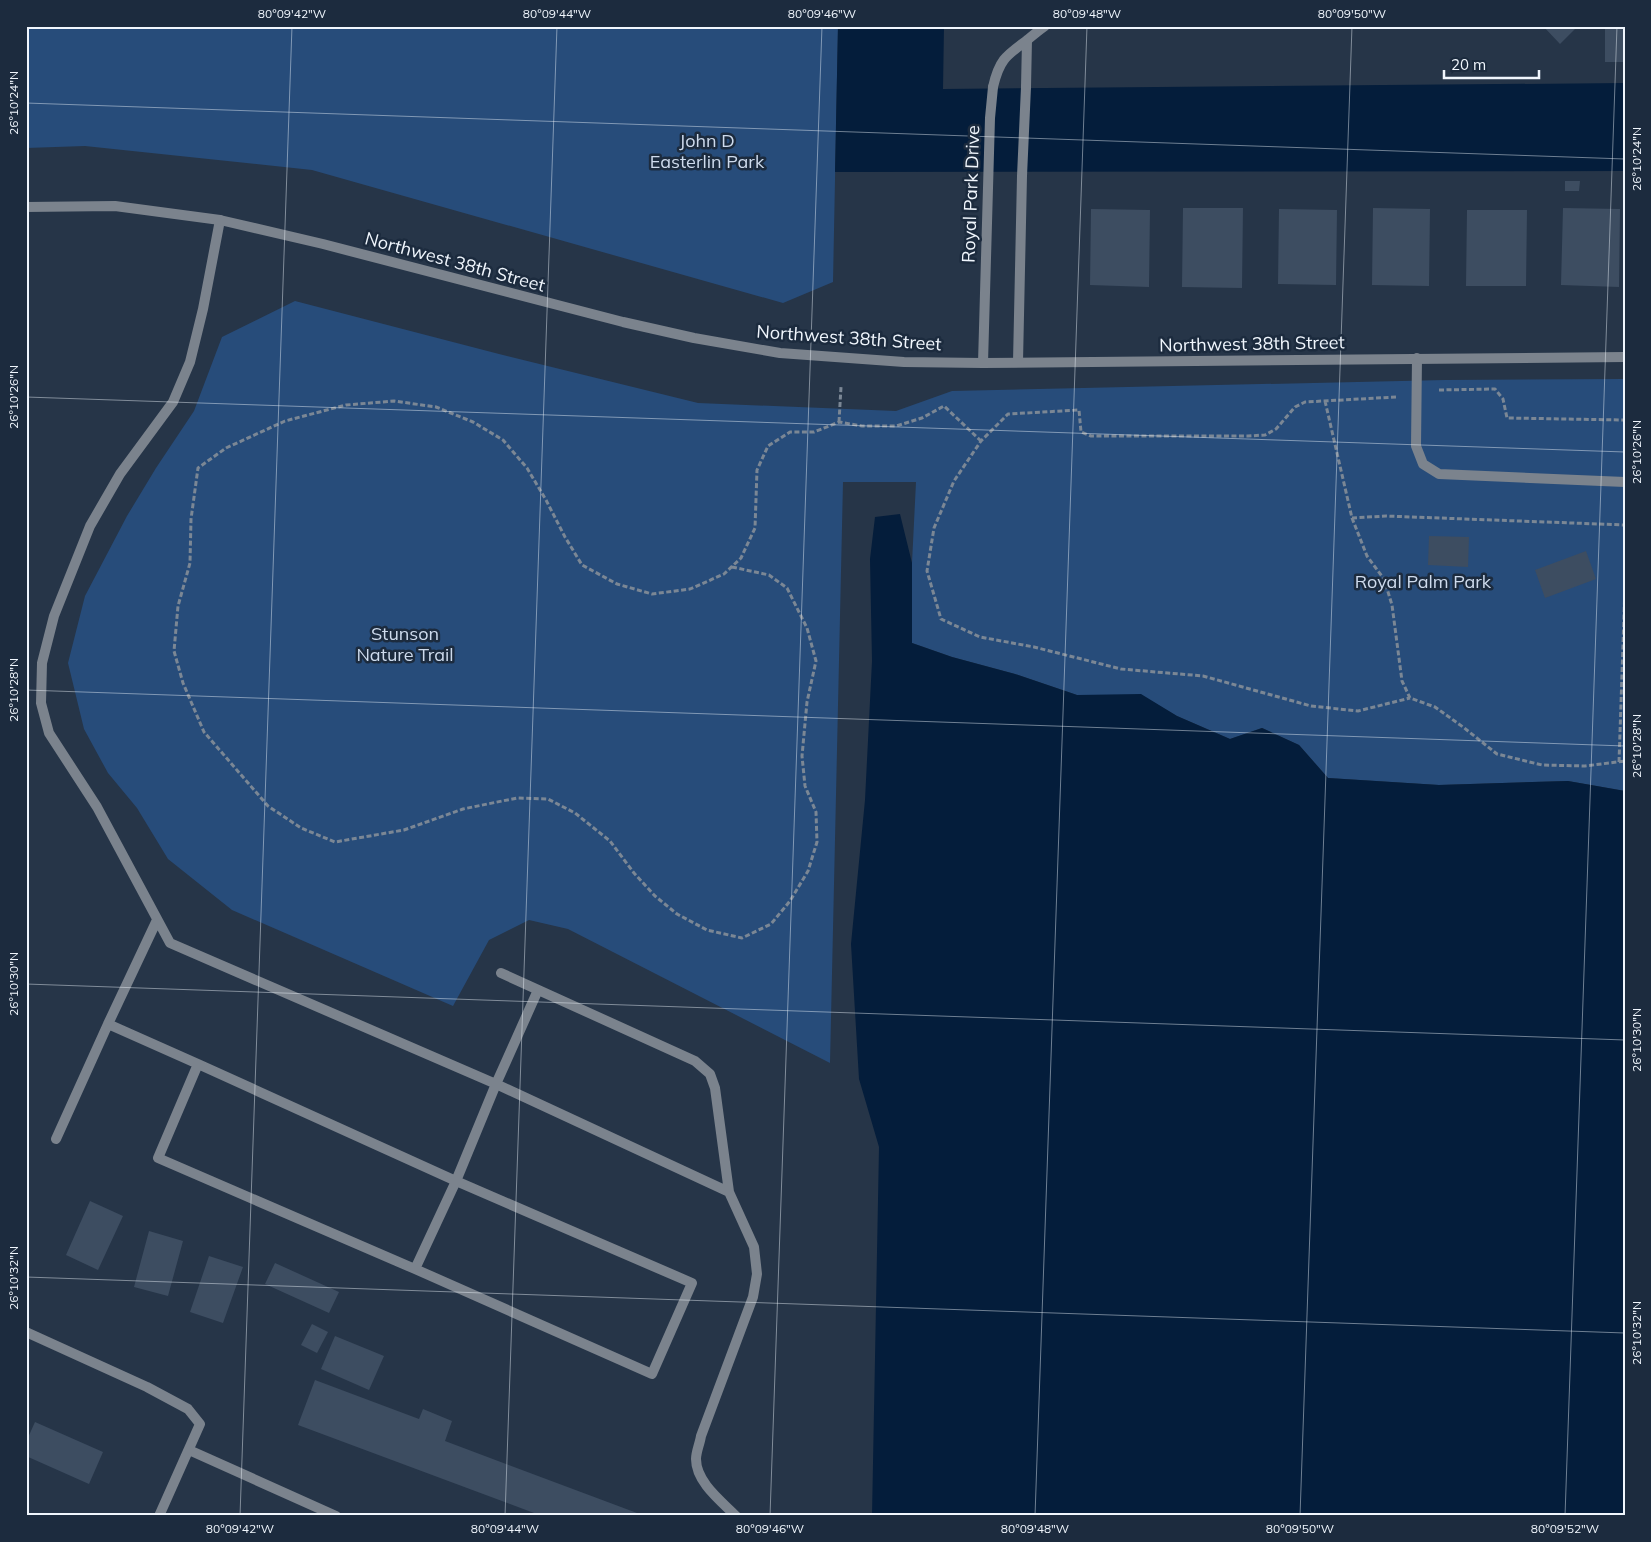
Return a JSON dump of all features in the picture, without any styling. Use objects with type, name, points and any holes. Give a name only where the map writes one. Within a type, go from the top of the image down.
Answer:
[{"type":"street","name":"Royal Park Drive","points":[[983,363],[992,87],[1001,63],[1011,51],[1045,26]]},
{"type":"street","points":[[1018,362],[1027,40]]},
{"type":"street","name":"Northwest 38th Street","points":[[26,207],[115,206],[220,220],[323,244],[623,322],[694,338],[780,353],[904,362],[983,363],[1625,357]]},
{"type":"street","points":[[220,220],[203,309],[190,362],[173,402],[144,444],[120,474],[90,526],[54,616],[42,663],[42,703],[49,733],[97,807],[170,943],[496,1084],[729,1192]]},
{"type":"street","points":[[1417,358],[1416,446],[1423,464],[1439,474],[1625,482]]},
{"type":"street","points":[[56,1139],[157,920]]},
{"type":"street","points":[[501,973],[695,1061],[710,1074],[715,1088],[729,1192],[754,1246],[756,1274],[753,1297],[701,1436],[696,1459],[701,1478],[736,1516]]},
{"type":"street","points":[[415,1269],[456,1181],[496,1084],[538,990]]},
{"type":"street","points":[[108,1024],[198,1064],[456,1181],[692,1283],[652,1374],[158,1158],[198,1064]]},
{"type":"street","points":[[26,1332],[147,1387],[188,1409],[200,1424],[159,1516]]},
{"type":"street","points":[[189,1450],[336,1516]]},
{"type":"path","points":[[839,422],[841,388]]},
{"type":"path","points":[[1625,420],[1507,418],[1503,399],[1495,389],[1437,390],[1389,398],[1305,402],[1295,407],[1276,429],[1265,434],[1092,436],[1081,432],[1079,410],[1008,414],[981,441],[954,481],[934,528],[927,571],[941,619],[980,637],[1034,647],[1121,669],[1203,676],[1310,706],[1358,711],[1410,698],[1435,707],[1497,754],[1542,765],[1585,766],[1625,761]]},
{"type":"path","points":[[1326,401],[1352,518],[1367,556],[1384,579],[1392,606],[1402,681],[1410,698]]},
{"type":"path","points":[[732,567],[770,575],[787,588],[807,628],[816,662],[808,702],[802,756],[806,786],[816,812],[817,842],[808,871],[790,901],[771,924],[742,938],[707,930],[676,914],[655,896],[634,873],[610,841],[575,813],[548,798],[516,798],[463,809],[404,830],[335,842],[301,828],[268,806],[204,732],[183,683],[174,651],[178,606],[190,563],[192,519],[198,468],[226,448],[286,421],[346,404],[394,402],[436,407],[473,422],[503,440],[527,468],[565,538],[582,564],[616,584],[652,594],[690,589],[724,574],[742,558],[755,528],[757,470],[768,446],[790,432],[814,432],[839,422],[862,426],[896,426],[922,418],[944,406],[981,441]]},
{"type":"path","points":[[1352,518],[1386,516],[1625,525]]},
{"type":"path","points":[[1619,762],[1625,586]]},
{"type":"green space","name":"John D Easterlin Park","points":[[26,26],[838,26],[833,282],[783,303],[312,170],[85,146],[26,148]]},
{"type":"green space","name":"Stunson Nature Trail","points":[[295,301],[698,403],[896,411],[952,391],[1445,380],[1625,379],[1625,791],[1568,781],[1439,785],[1328,778],[1299,745],[1262,728],[1230,739],[1177,716],[1141,695],[1077,695],[912,643],[912,563],[916,482],[843,482],[830,1063],[568,929],[529,920],[489,940],[453,1006],[232,910],[168,859],[137,808],[108,773],[84,729],[68,663],[85,596],[127,516],[194,411],[222,337]]},
{"type":"shaded area","points":[[838,26],[944,26],[943,89],[1625,83],[1625,171],[835,172]]},
{"type":"shaded area","points":[[900,514],[912,563],[912,643],[1077,695],[1141,694],[1177,716],[1230,739],[1262,728],[1299,745],[1328,778],[1439,785],[1568,781],[1625,791],[1625,1516],[872,1516],[879,1147],[859,1079],[851,944],[865,800],[872,661],[870,559],[875,517]]},
{"type":"building","points":[[1543,26],[1578,26],[1560,44]]},
{"type":"building","points":[[1605,26],[1625,26],[1625,62],[1605,62]]},
{"type":"building","points":[[1565,181],[1580,181],[1579,191],[1565,191]]},
{"type":"building","points":[[1183,208],[1243,208],[1242,288],[1182,287]]},
{"type":"building","points":[[1373,208],[1430,209],[1429,286],[1372,285]]},
{"type":"building","points":[[1563,208],[1620,209],[1619,287],[1561,285]]},
{"type":"building","points":[[1091,209],[1150,210],[1149,287],[1090,285]]},
{"type":"building","points":[[1279,209],[1337,210],[1336,285],[1278,284]]},
{"type":"building","points":[[1467,210],[1527,210],[1526,286],[1466,286]]},
{"type":"building","points":[[1429,536],[1469,537],[1468,567],[1428,565]]},
{"type":"building","points":[[1586,551],[1596,579],[1545,598],[1535,570]]},
{"type":"building","points":[[90,1201],[123,1216],[98,1270],[66,1255]]},
{"type":"building","points":[[149,1231],[183,1241],[168,1296],[134,1287]]},
{"type":"building","points":[[209,1256],[243,1267],[223,1323],[190,1312]]},
{"type":"building","points":[[275,1263],[339,1292],[329,1313],[265,1284]]},
{"type":"building","points":[[312,1324],[328,1332],[317,1353],[301,1345]]},
{"type":"building","points":[[335,1336],[384,1356],[369,1390],[321,1369]]},
{"type":"building","points":[[315,1380],[419,1419],[423,1409],[452,1421],[445,1441],[645,1516],[542,1516],[298,1425]]},
{"type":"building","points":[[35,1422],[103,1452],[89,1484],[26,1456],[26,1442]]},
{"type":"park label","name":"Royal Palm Park","points":[[1423,582]]}]
